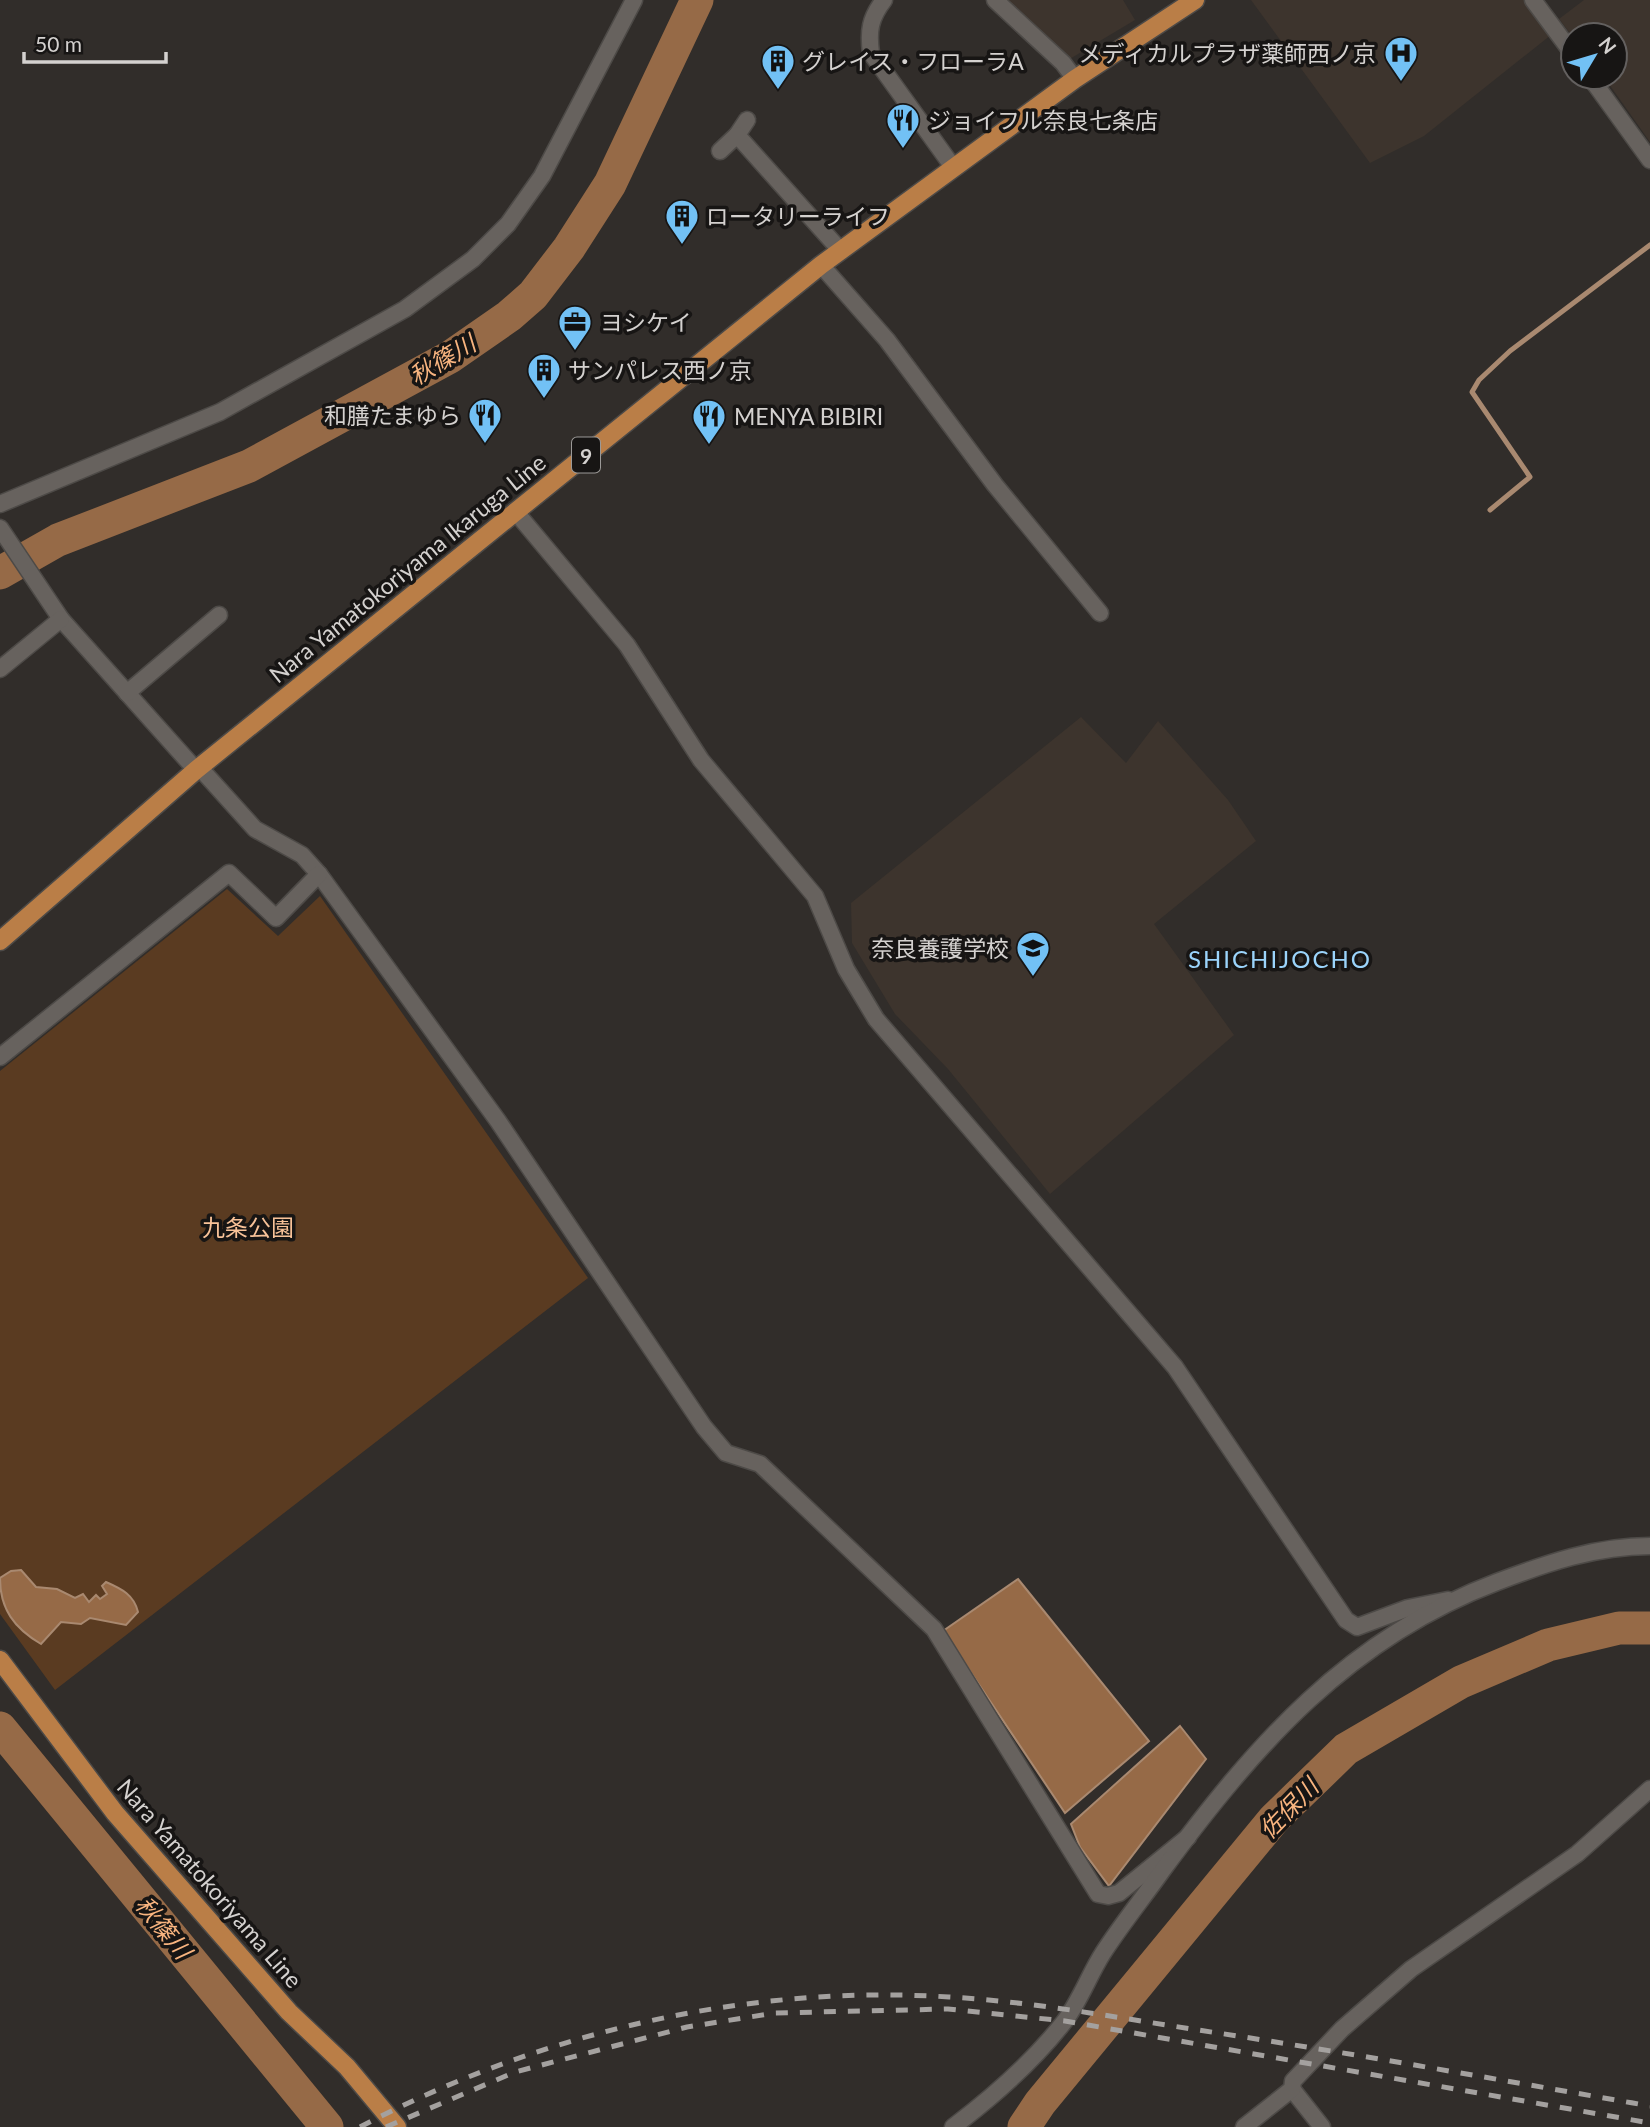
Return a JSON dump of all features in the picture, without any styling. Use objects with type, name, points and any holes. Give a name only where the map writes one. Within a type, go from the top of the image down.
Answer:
[{"type":"main road","name":"Nara Yamatokoriyama Ikaruga Line","points":[[0,941],[198,768],[840,250],[1075,79],[1195,0]]},
{"type":"main road","name":"Nara Yamatokoriyama Line","points":[[0,1660],[116,1813],[289,2012],[347,2067],[397,2127]]},
{"type":"street","points":[[0,504],[220,412],[405,309],[473,259],[508,224],[542,176],[634,0]]},
{"type":"street","points":[[884,0],[874,12],[868,32],[871,53],[953,167]]},
{"type":"street","points":[[995,0],[1063,63],[1075,79]]},
{"type":"street","points":[[1534,0],[1559,35]]},
{"type":"street","points":[[1600,91],[1650,160]]},
{"type":"street","points":[[720,151],[737,135],[747,120]]},
{"type":"street","points":[[737,135],[840,250]]},
{"type":"street","points":[[821,265],[887,340],[995,485],[1100,613]]},
{"type":"street","points":[[515,511],[627,645],[701,760],[815,896],[846,969],[876,1019],[1175,1367],[1346,1620],[1357,1627],[1408,1608],[1448,1600]]},
{"type":"street","points":[[0,527],[41,593],[127,693],[255,828],[302,855],[319,874],[505,1132],[704,1427],[726,1453],[760,1464],[934,1629],[1098,1894],[1108,1896],[1119,1893],[1188,1837]]},
{"type":"street","points":[[127,693],[219,615]]},
{"type":"street","points":[[0,669],[61,619]]},
{"type":"street","points":[[0,1057],[229,873],[276,918],[319,874]]},
{"type":"street","points":[[953,2127],[1028,2064],[1065,2021],[1103,1953],[1188,1837],[1244,1767],[1326,1682],[1416,1617],[1448,1600],[1563,1557],[1628,1546],[1650,1546]]},
{"type":"street","points":[[1244,2127],[1292,2089],[1293,2081],[1342,2029],[1411,1969],[1577,1854],[1650,1789]]},
{"type":"street","points":[[1292,2089],[1322,2127]]},
{"type":"shaded area","points":[[999,0],[1123,0],[1135,20],[1063,63]]},
{"type":"shaded area","name":"メディカルプラザ薬師西ノ京","points":[[1251,0],[1533,0],[1556,31],[1424,136],[1370,163]]},
{"type":"shaded area","points":[[1584,0],[1650,0],[1650,142],[1614,91],[1629,91],[1629,21],[1559,19]]},
{"type":"shaded area","name":"奈良養護学校","points":[[1081,717],[1126,763],[1158,721],[1228,800],[1256,841],[1154,924],[1234,1035],[1050,1194],[948,1069],[895,1014],[852,943],[851,903]]},
{"type":"shaded area","points":[[21,1570],[36,1587],[57,1589],[75,1598],[83,1594],[89,1602],[96,1595],[100,1599],[107,1594],[102,1586],[106,1582],[126,1593],[134,1601],[138,1612],[126,1625],[90,1618],[81,1624],[61,1622],[41,1644],[10,1617],[3,1599],[0,1578],[11,1571]]},
{"type":"shaded area","points":[[1018,1579],[1149,1741],[1065,1813],[943,1631]]},
{"type":"shaded area","points":[[1180,1726],[1206,1759],[1109,1886],[1080,1847],[1071,1824]]},
{"type":"green space","name":"九条公園","points":[[227,889],[278,936],[320,896],[588,1278],[55,1690],[0,1614],[0,1071]]},
{"type":"waterway","name":"秋篠川","points":[[0,573],[58,540],[249,466],[450,357],[509,316],[533,295],[569,248],[610,184],[697,0]]},
{"type":"waterway","points":[[1490,510],[1530,477],[1472,392],[1479,380],[1510,351],[1650,245]]},
{"type":"waterway","name":"佐保川","points":[[1024,2127],[1040,2103],[1274,1819],[1346,1749],[1461,1682],[1548,1645],[1619,1628],[1650,1628]]},
{"type":"waterway","name":"秋篠川","points":[[0,1728],[327,2127]]},
{"type":"railway","points":[[360,2127],[428,2094],[499,2065],[572,2041],[646,2022],[721,2008],[796,1999],[873,1995],[983,1999],[1050,2007],[1326,2050],[1650,2106]]},
{"type":"railway","points":[[386,2127],[515,2072],[687,2027],[775,2013],[948,2009],[1065,2021],[1650,2123]]},
{"type":"place","name":"メディカルプラザ薬師西ノ京","points":[[1401,83]]},
{"type":"place","name":"グレイス・フローラA","points":[[778,91]]},
{"type":"place","name":"ジョイフル奈良七条店","points":[[903,150]]},
{"type":"place","name":"ロータリーライフ","points":[[682,246]]},
{"type":"place","name":"ヨシケイ","points":[[575,352]]},
{"type":"place","name":"サンパレス西ノ京","points":[[544,400]]},
{"type":"place","name":"和膳たまゆら","points":[[485,445]]},
{"type":"place","name":"MENYA BIBIRI","points":[[709,446]]},
{"type":"place","name":"奈良養護学校","points":[[1033,978]]},
{"type":"district","name":"SHICHIJOCHO","points":[[1280,958]]}]
